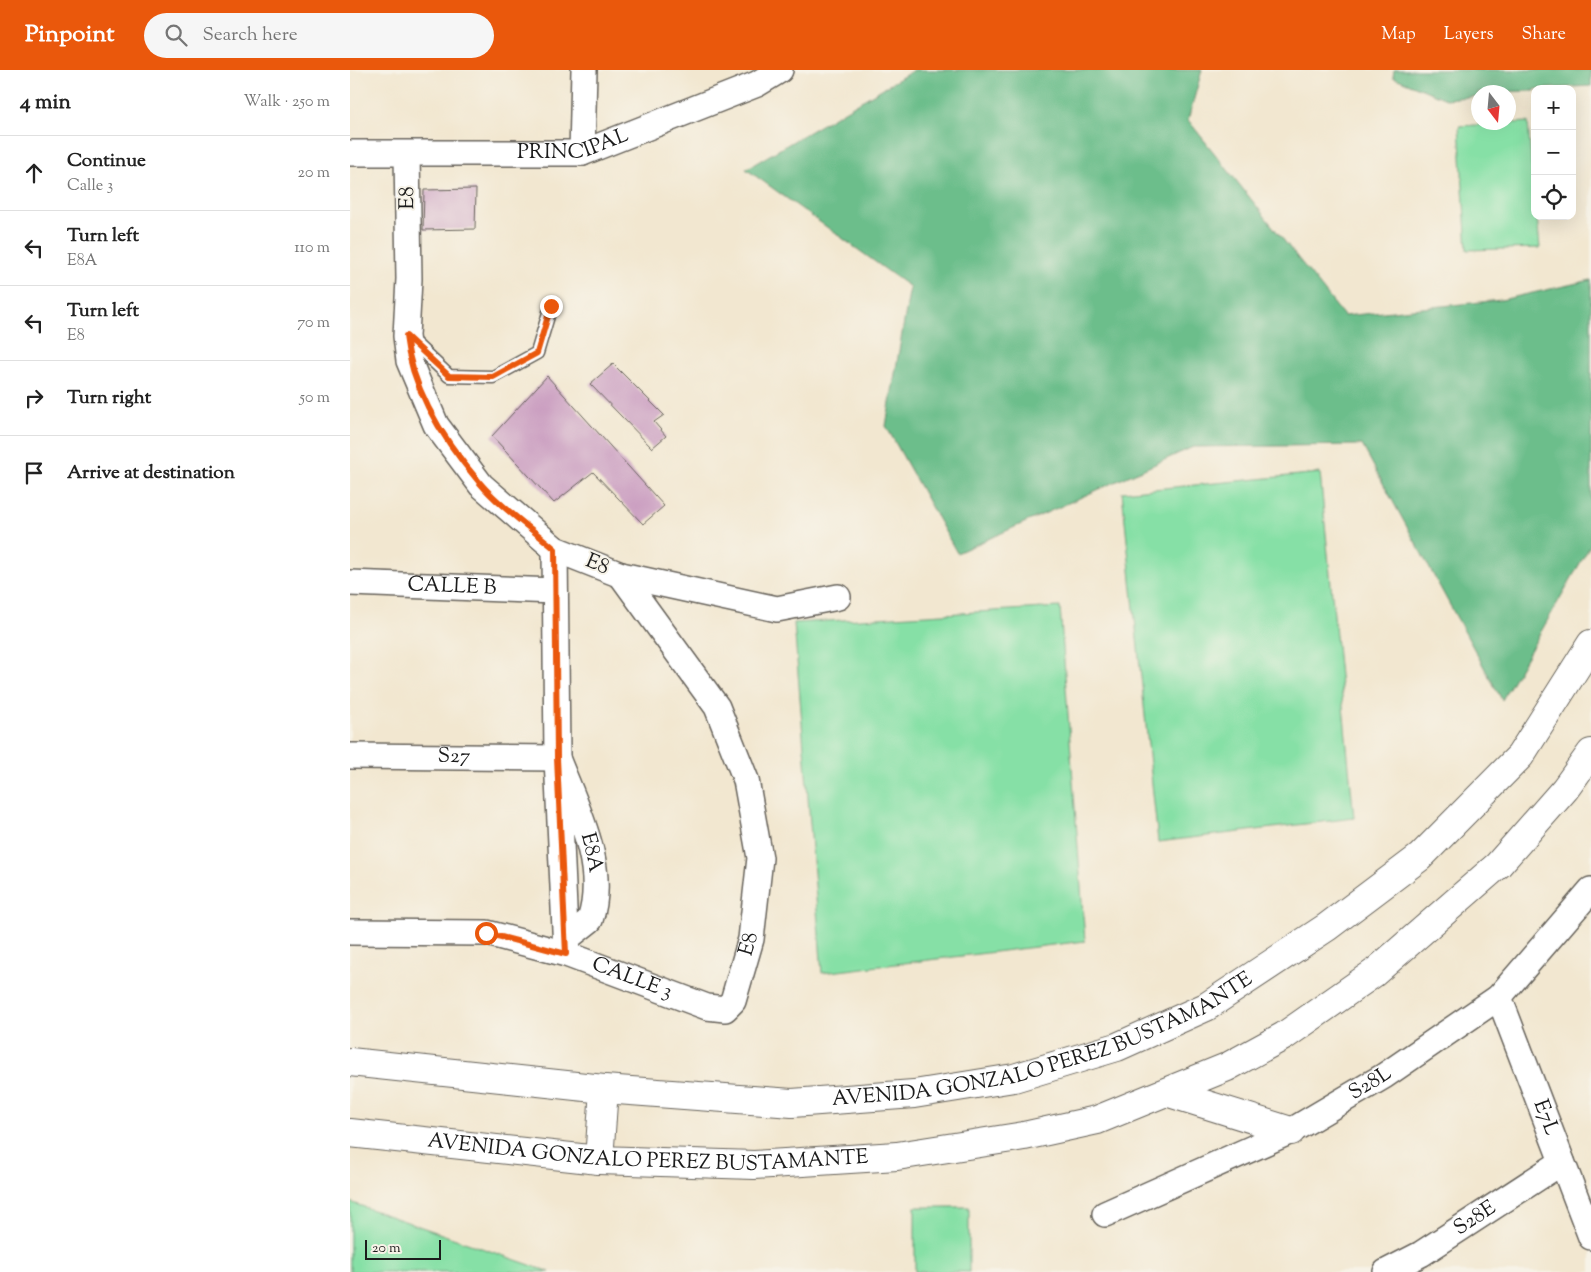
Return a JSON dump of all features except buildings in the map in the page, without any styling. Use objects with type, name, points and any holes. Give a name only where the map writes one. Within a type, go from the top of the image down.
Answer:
[{"type":"main road","name":"AVENIDA GONZALO PEREZ BUSTAMANTE","points":[[350,1062],[604,1089],[792,1103],[914,1094],[1014,1078],[1117,1047],[1197,1011],[1327,928],[1420,857],[1520,756],[1591,644]]},
{"type":"main road","name":"AVENIDA GONZALO PEREZ BUSTAMANTE","points":[[350,1133],[598,1160],[754,1165],[897,1156],[1024,1136],[1097,1120],[1228,1067],[1284,1036],[1374,973],[1498,865],[1565,788],[1591,752]]},
{"type":"main road","points":[[598,1160],[604,1089]]},
{"type":"main road","points":[[1169,1092],[1291,1132]]},
{"type":"street","points":[[582,153],[584,70]]},
{"type":"street","name":"PRINCIPAL","points":[[350,154],[582,153],[757,84],[780,70]]},
{"type":"street","name":"E8","points":[[407,154],[409,279],[406,336],[409,361],[436,425],[481,485],[555,549],[621,575],[717,707],[746,780],[760,858],[751,939],[733,1001]]},
{"type":"street","name":"E8A","points":[[555,549],[557,758],[566,946]]},
{"type":"street","points":[[621,575],[777,609],[838,596]]},
{"type":"street","name":"CALLE B","points":[[350,583],[555,591]]},
{"type":"street","name":"S27","points":[[350,756],[557,758]]},
{"type":"street","name":"E8A","points":[[557,758],[582,823],[597,891],[590,920],[566,946]]},
{"type":"street","name":"S28L","points":[[1105,1214],[1291,1132],[1384,1076],[1499,998],[1591,890]]},
{"type":"street","name":"CALLE 3","points":[[350,932],[486,933],[566,946],[707,1007],[725,1009],[733,1001]]},
{"type":"street","name":"E7L","points":[[1499,998],[1591,1237]]},
{"type":"street","name":"S28E","points":[[1386,1272],[1425,1263],[1562,1162]]},
{"type":"lane","points":[[406,336],[449,376],[493,377],[537,353],[551,306]]},
{"type":"green space","points":[[914,70],[1202,70],[1188,120],[1344,316],[1501,300],[1591,280],[1591,544],[1502,700],[1362,445],[1193,447],[957,553],[886,426],[910,287],[746,169]]},
{"type":"green space","points":[[1394,70],[1591,70],[1591,86],[1531,85],[1531,91],[1516,91],[1516,85],[1471,85],[1471,97],[1446,99],[1393,77]]},
{"type":"green space","points":[[1528,122],[1531,162],[1531,220],[1537,220],[1540,248],[1467,250],[1459,126],[1471,125],[1471,130],[1516,130],[1516,123]]},
{"type":"green space","points":[[1320,473],[1354,818],[1158,842],[1122,492]]},
{"type":"green space","points":[[1060,607],[1085,941],[822,973],[794,623]]},
{"type":"green space","points":[[350,1202],[550,1272],[350,1272]]},
{"type":"green space","points":[[915,1207],[969,1207],[969,1272],[915,1272]]},
{"type":"route","points":[[486,933],[566,954],[557,758],[555,549],[481,485],[436,425],[409,361],[406,336],[449,376],[493,377],[537,353],[551,306]]}]
